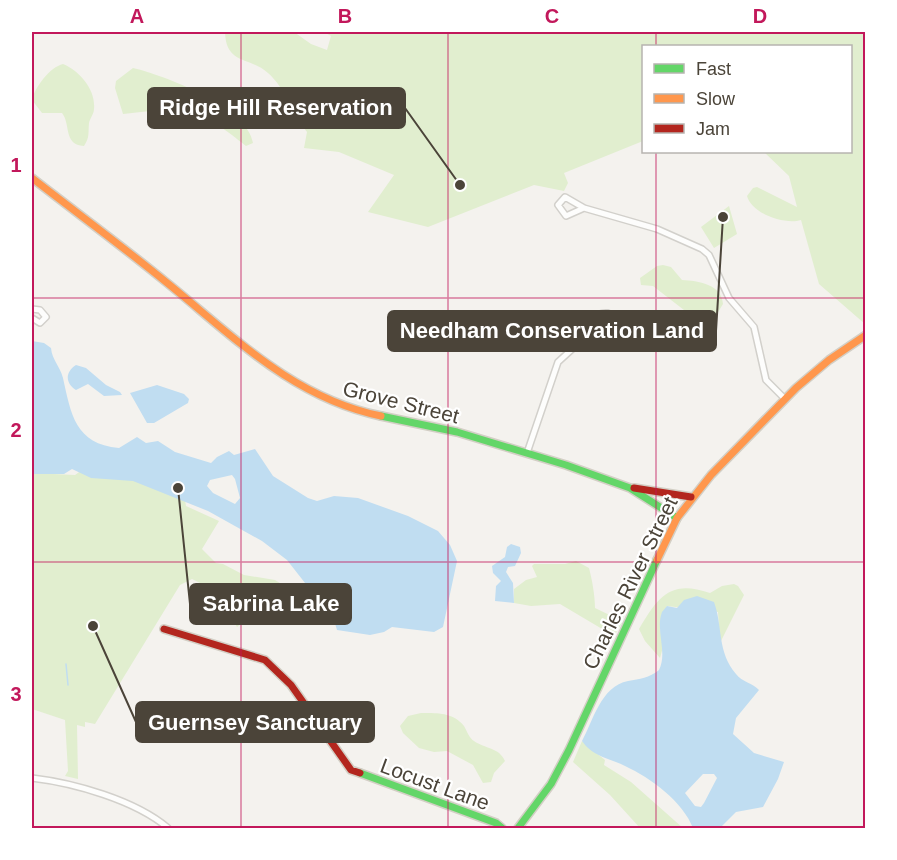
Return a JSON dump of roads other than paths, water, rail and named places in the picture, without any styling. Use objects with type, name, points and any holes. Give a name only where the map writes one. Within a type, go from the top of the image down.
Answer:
[{"type":"street","name":"Grove Street","points":[[32,178],[165,281],[260,361],[296,385],[336,405],[457,432],[630,488],[677,518]]},
{"type":"street","points":[[584,208],[657,229],[702,249],[709,255],[729,298],[754,327],[766,380],[784,398]]},
{"type":"street","points":[[32,309],[40,310],[46,317],[40,323],[32,318]]},
{"type":"street","points":[[527,453],[558,362],[591,332],[604,332],[609,328],[611,321],[608,313],[595,316],[591,320],[591,332]]},
{"type":"street","name":"Charles River Street","points":[[518,828],[551,784],[570,750],[677,518],[691,497],[784,398],[824,363],[866,335]]},
{"type":"street","points":[[630,488],[691,497]]},
{"type":"street","name":"Locust Lane","points":[[164,629],[265,660],[291,685],[351,770],[496,823],[502,828]]},
{"type":"street","points":[[32,778],[112,798],[159,820],[168,828]]},
{"type":"water","points":[[32,341],[44,343],[51,348],[62,374],[73,415],[84,434],[93,440],[119,448],[137,437],[146,443],[158,441],[175,452],[211,463],[229,451],[234,455],[255,449],[273,476],[308,498],[317,501],[334,496],[358,498],[408,516],[438,531],[450,545],[457,561],[443,627],[434,632],[392,627],[384,632],[370,635],[337,630],[334,620],[287,560],[262,541],[208,511],[133,481],[91,478],[72,469],[64,474],[32,474]],"holes":[[[232,475],[240,498],[235,504],[213,493],[207,486],[210,480]]]},
{"type":"water","points":[[76,365],[86,368],[122,395],[104,396],[88,384],[76,390],[68,381],[68,374]]},
{"type":"water","points":[[157,385],[184,394],[189,399],[188,403],[154,423],[147,423],[130,393]]},
{"type":"water","points":[[511,544],[520,547],[521,553],[515,566],[508,567],[506,572],[513,583],[514,603],[495,601],[496,586],[501,581],[493,573],[492,566],[505,557],[507,547]]},
{"type":"water","points":[[697,596],[714,602],[723,648],[730,666],[738,677],[759,690],[736,718],[733,734],[754,753],[784,762],[763,807],[736,812],[720,828],[693,828],[682,809],[655,784],[635,771],[596,754],[582,741],[599,705],[611,690],[619,684],[640,679],[659,670],[662,656],[660,619],[662,612],[667,606],[677,608],[684,600]],"holes":[[[703,774],[714,774],[717,778],[704,803],[701,807],[695,806],[685,793]]]},
{"type":"waterway","points":[[66,664],[68,685]]},
{"type":"place","name":"Ridge Hill Reservation","points":[[460,185]]},
{"type":"place","name":"Needham Conservation Land","points":[[723,217]]},
{"type":"place","name":"Sabrina Lake","points":[[178,488]]},
{"type":"place","name":"Guernsey Sanctuary","points":[[93,626]]}]
